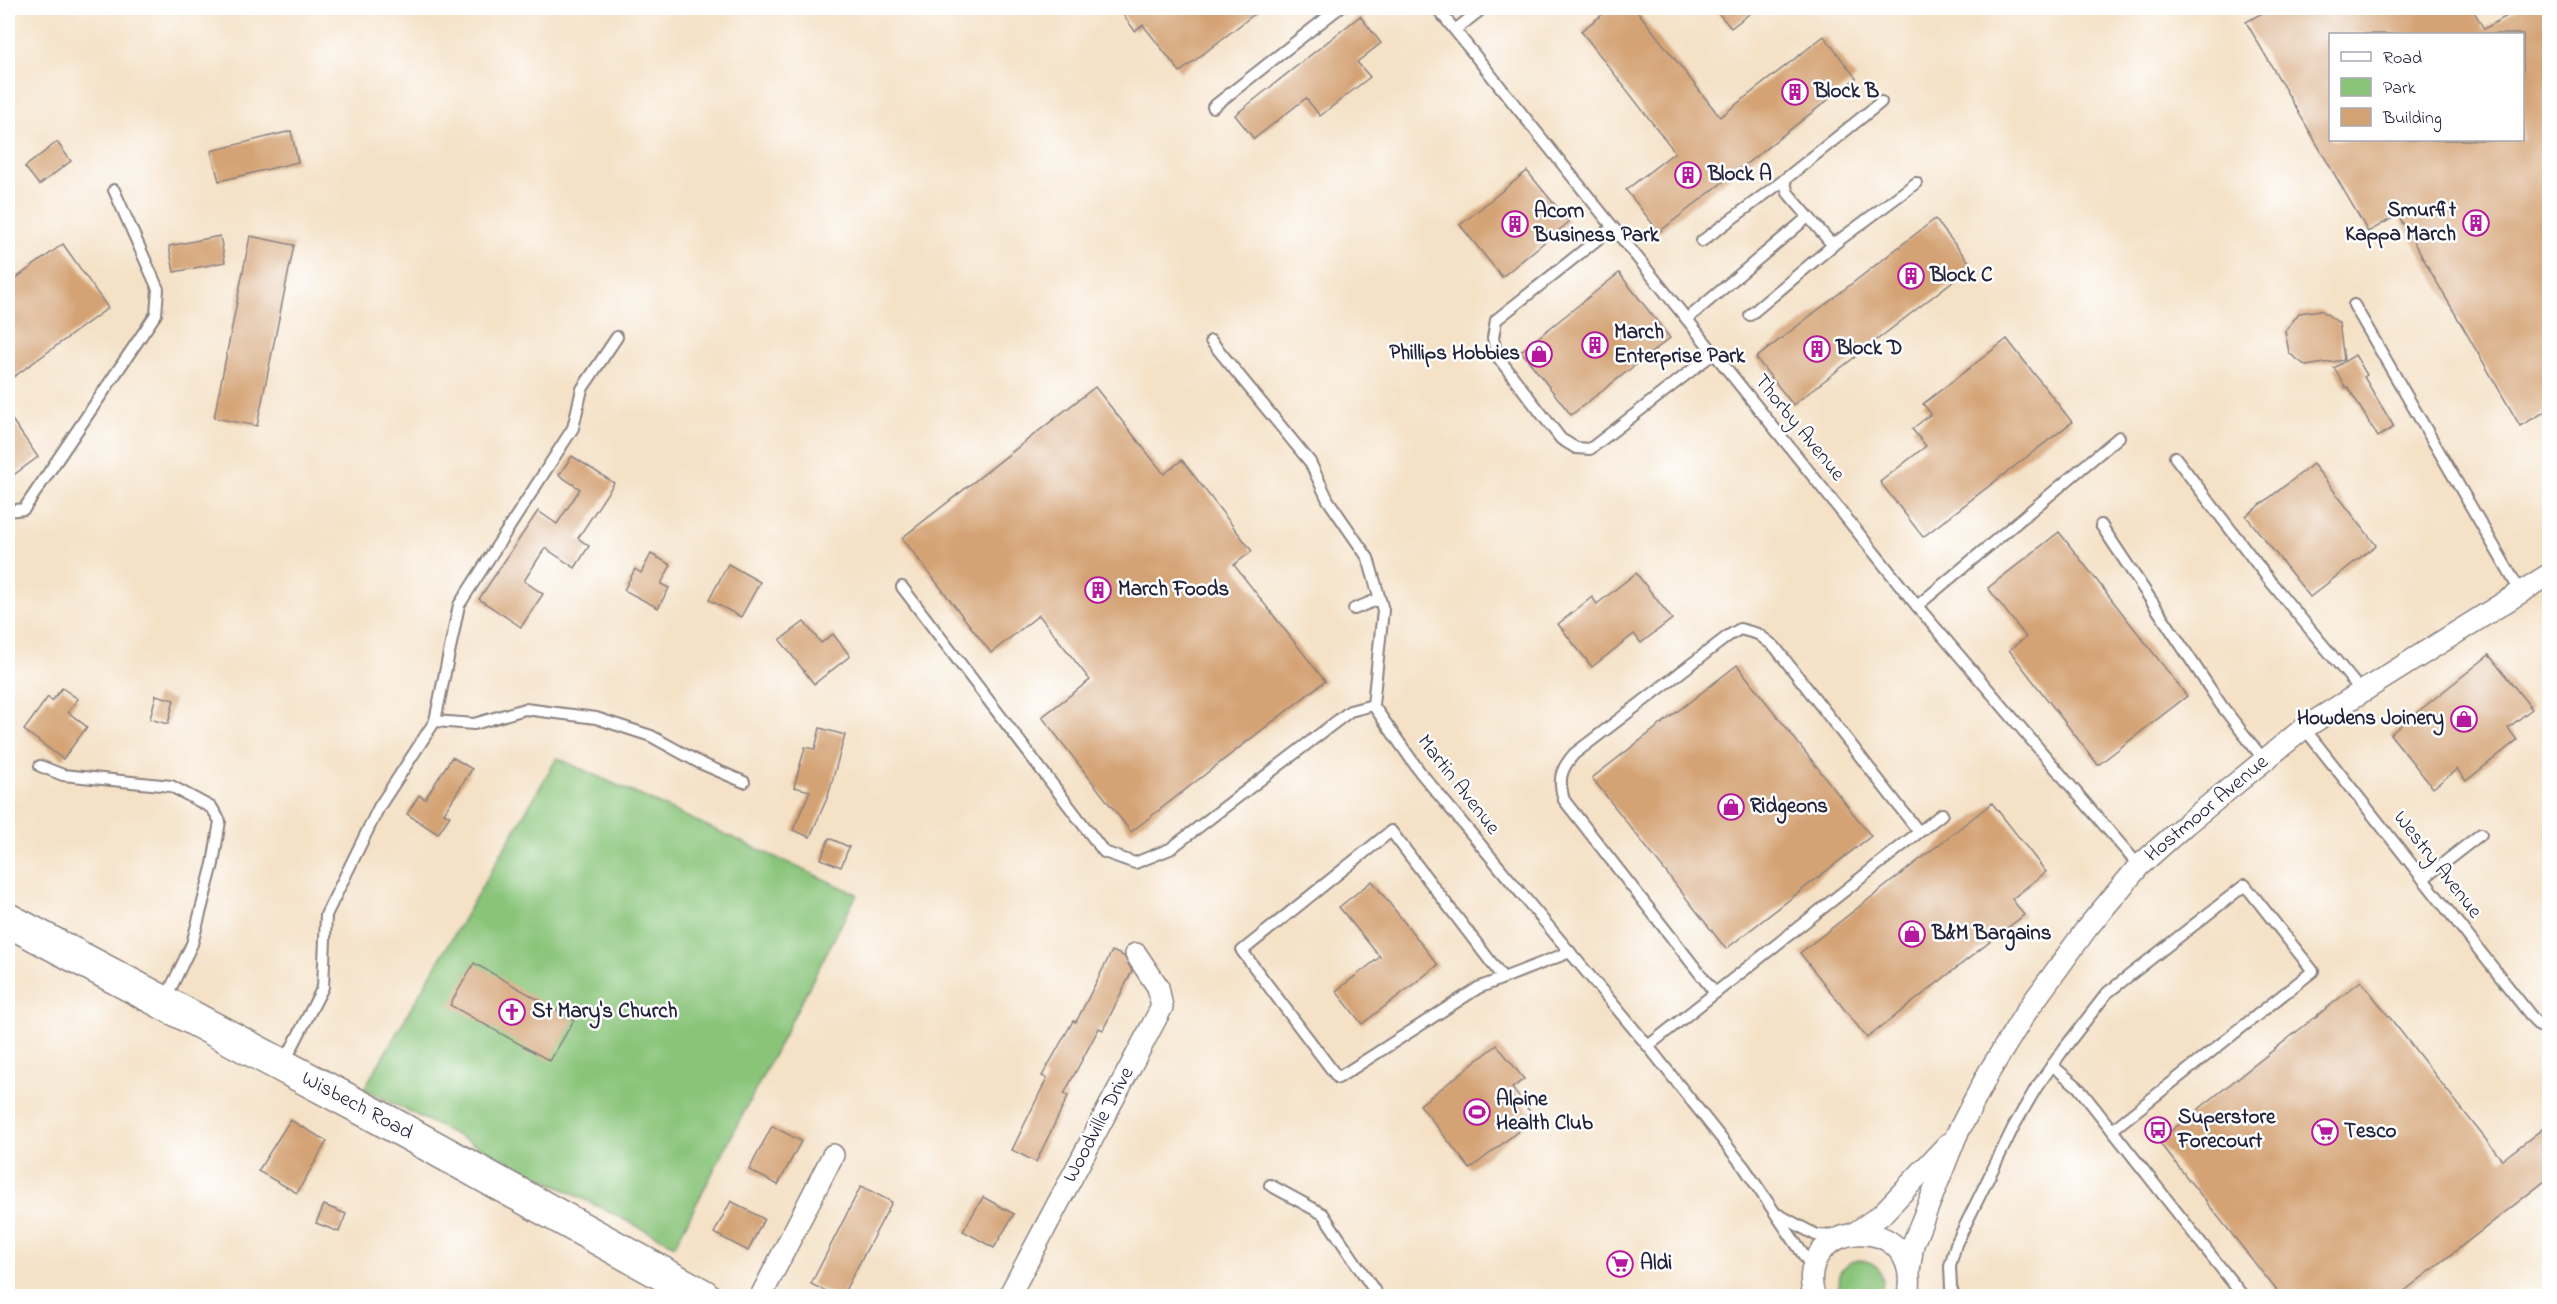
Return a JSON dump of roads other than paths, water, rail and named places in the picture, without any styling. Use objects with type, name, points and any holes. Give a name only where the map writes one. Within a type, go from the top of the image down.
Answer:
[{"type":"highway","name":"Wisbech Road","points":[[8,920],[704,1296]]},
{"type":"street","name":"Hostmoor Avenue","points":[[1910,1287],[1913,1244],[1956,1136],[1989,1072],[2026,1012],[2087,927],[2139,866],[2186,824],[2304,729],[2550,574]]},
{"type":"street","name":"Woodville Drive","points":[[1009,1296],[1162,1006],[1158,987],[1136,954]]},
{"type":"street","name":"Hostmoor Avenue","points":[[1813,1270],[1824,1249],[1881,1215],[1956,1136]]},
{"type":"street","points":[[761,1296],[833,1155]]},
{"type":"street","points":[[1850,1234],[1867,1233],[1889,1242],[1898,1250],[1910,1287]]},
{"type":"street","points":[[1812,1295],[1813,1270]]},
{"type":"lane","points":[[1213,107],[1339,8]]},
{"type":"lane","name":"Thorby Avenue","points":[[1437,8],[1917,606],[2139,866]]},
{"type":"lane","points":[[1455,30],[1483,8]]},
{"type":"lane","points":[[1702,242],[1881,102]]},
{"type":"lane","points":[[1784,180],[1788,193],[1830,242],[1838,241]]},
{"type":"lane","points":[[1750,315],[1838,241],[1916,183]]},
{"type":"lane","points":[[8,511],[24,509],[156,314],[158,289],[114,190]]},
{"type":"lane","points":[[1687,319],[1808,217]]},
{"type":"lane","points":[[1613,227],[1496,320],[1493,338],[1497,356],[1561,439],[1576,448],[1590,449],[1714,352]]},
{"type":"lane","points":[[2354,305],[2520,591]]},
{"type":"lane","points":[[282,1066],[322,987],[326,915],[379,807],[435,721],[459,605],[573,428],[582,389],[617,337]]},
{"type":"lane","points":[[902,587],[1104,852],[1135,863],[1170,849],[1350,711],[1373,705],[1383,610],[1368,558],[1328,500],[1310,462],[1211,341]]},
{"type":"lane","points":[[1917,606],[2119,437]]},
{"type":"lane","points":[[2175,457],[2270,581],[2362,692]]},
{"type":"lane","points":[[2100,525],[2221,705],[2264,760]]},
{"type":"lane","points":[[1354,609],[1379,599]]},
{"type":"lane","points":[[1714,993],[1564,800],[1558,783],[1564,766],[1574,754],[1740,629],[1758,634],[1775,647],[1918,832]]},
{"type":"lane","name":"Martin Avenue","points":[[1373,705],[1420,772],[1648,1046],[1744,1167],[1813,1270]]},
{"type":"lane","points":[[435,721],[474,724],[525,709],[596,718],[651,736],[700,763],[744,782]]},
{"type":"lane","name":"Westry Avenue","points":[[2304,729],[2539,1026]]},
{"type":"lane","points":[[40,766],[63,775],[171,786],[213,808],[220,821],[213,864],[192,944],[163,1003]]},
{"type":"lane","points":[[1648,1046],[1942,814]]},
{"type":"lane","points":[[1503,978],[1391,831],[1242,951],[1338,1078],[1478,988],[1570,952]]},
{"type":"lane","points":[[2423,879],[2481,834]]},
{"type":"lane","points":[[1954,1296],[1951,1288],[1950,1266],[1956,1244],[2014,1126],[2052,1065],[2092,1009],[2107,993],[2245,885],[2313,971],[2112,1130]]},
{"type":"lane","points":[[2052,1065],[2078,1087],[2243,1296]]},
{"type":"lane","points":[[1270,1185],[1323,1214],[1378,1296]]},
{"type":"lane","name":"Martin Avenue","points":[[1776,1213],[1816,1235],[1850,1234]]},
{"type":"place","name":"Block B","points":[[1795,92]]},
{"type":"place","name":"Block A","points":[[1688,175]]},
{"type":"place","name":"Smurfit Kappa March","points":[[2476,223]]},
{"type":"place","name":"Acorn Business Park","points":[[1515,224]]},
{"type":"place","name":"Block C","points":[[1911,276]]},
{"type":"place","name":"March Enterprise Park","points":[[1595,345]]},
{"type":"place","name":"Block D","points":[[1817,349]]},
{"type":"place","name":"Phillips Hobbies","points":[[1539,354]]},
{"type":"place","name":"March Foods","points":[[1098,590]]},
{"type":"place","name":"Howdens Joinery","points":[[2464,719]]},
{"type":"place","name":"Ridgeons","points":[[1731,807]]},
{"type":"place","name":"B&M Bargains","points":[[1912,934]]},
{"type":"place","name":"St Mary's Church","points":[[512,1012]]},
{"type":"place","name":"Alpine Health Club","points":[[1477,1112]]},
{"type":"place","name":"Superstore Forecourt","points":[[2158,1130]]},
{"type":"place","name":"Tesco","points":[[2325,1132]]},
{"type":"place","name":"Aldi","points":[[1620,1264]]}]
